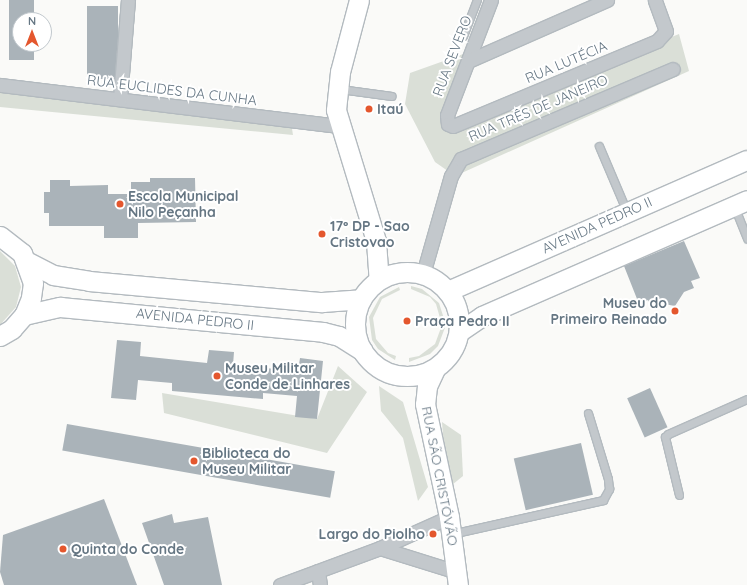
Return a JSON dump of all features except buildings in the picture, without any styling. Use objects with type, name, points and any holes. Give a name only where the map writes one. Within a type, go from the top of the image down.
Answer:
[{"type":"street","points":[[120,99],[128,0]]},
{"type":"street","points":[[359,0],[337,88],[339,126],[376,241],[379,280]]},
{"type":"street","name":"RUA SEVERO","points":[[448,124],[448,115],[491,0]]},
{"type":"street","points":[[468,61],[607,0]]},
{"type":"street","name":"RUA LUTÉCIA","points":[[448,124],[459,125],[657,41],[666,31],[658,1]]},
{"type":"street","name":"RUA TRÊS DE JANEIRO","points":[[423,274],[451,176],[461,159],[673,69]]},
{"type":"street","name":"RUA EUCLIDES DA CUNHA","points":[[0,85],[339,126]]},
{"type":"street","name":"AVENIDA PEDRO II","points":[[448,290],[747,160]]},
{"type":"street","points":[[460,331],[482,316],[740,203]]},
{"type":"street","name":"AVENIDA PEDRO II","points":[[0,236],[15,246],[26,261],[32,290],[24,315],[12,329],[0,336]]},
{"type":"street","name":"AVENIDA PEDRO II","points":[[26,261],[53,275],[89,281],[322,302],[361,298]]},
{"type":"street","points":[[399,272],[423,274],[448,290],[458,308],[460,331],[450,355],[434,369],[423,374],[398,376],[376,366],[363,352],[355,323],[361,298],[379,280],[399,272]]},
{"type":"street","name":"AVENIDA PEDRO II","points":[[24,315],[60,307],[205,319],[323,332],[339,336],[363,352]]},
{"type":"street","name":"RUA SÃO CRISTÓVÃO","points":[[434,369],[427,386],[425,404],[450,526],[458,578]]},
{"type":"street","points":[[280,585],[380,548],[450,526]]},
{"type":"street","points":[[380,548],[458,578]]},
{"type":"street","points":[[318,571],[320,585]]},
{"type":"lane","points":[[463,36],[478,0]]},
{"type":"lane","points":[[337,88],[392,96]]},
{"type":"lane","points":[[599,146],[628,212]]},
{"type":"lane","points":[[740,203],[747,238]]},
{"type":"lane","points":[[679,495],[665,437],[668,434],[747,399]]},
{"type":"lane","points":[[450,526],[603,500],[609,489],[608,479],[588,413]]},
{"type":"shaded area","points":[[679,34],[689,71],[455,176],[435,162],[405,104],[410,73],[469,52],[453,126]]},
{"type":"shaded area","points":[[0,85],[290,116],[293,135],[0,107]]},
{"type":"shaded area","points":[[0,251],[15,266],[21,287],[16,307],[0,325]]},
{"type":"shaded area","points":[[411,286],[422,289],[439,303],[446,325],[438,346],[430,354],[409,362],[409,358],[419,356],[435,344],[442,325],[436,304],[430,297],[411,289]]},
{"type":"shaded area","points":[[399,287],[400,290],[382,299],[373,318],[376,339],[388,353],[396,356],[395,360],[378,349],[372,340],[369,317],[380,297]]},
{"type":"shaded area","points":[[338,366],[367,392],[327,453],[164,413],[162,393],[317,419]]},
{"type":"shaded area","points":[[379,386],[403,402],[428,487],[418,501],[403,438],[381,411]]},
{"type":"shaded area","points":[[442,422],[461,435],[463,476],[447,489]]},
{"type":"place","name":"Itaú","points":[[369,109]]},
{"type":"place","name":"Escola Municipal Nilo Peçanha","points":[[120,204]]},
{"type":"place","name":"17º DP - Sao Cristovao","points":[[322,234]]},
{"type":"place","name":"Museu do Primeiro Reinado","points":[[675,311]]},
{"type":"place","name":"Praça Pedro II","points":[[407,321]]},
{"type":"place","name":"Museu Militar Conde de Linhares","points":[[217,376]]},
{"type":"place","name":"Biblioteca do Museu Militar","points":[[194,461]]},
{"type":"place","name":"Largo do Piolho","points":[[433,534]]},
{"type":"place","name":"Quinta do Conde","points":[[63,549]]}]
